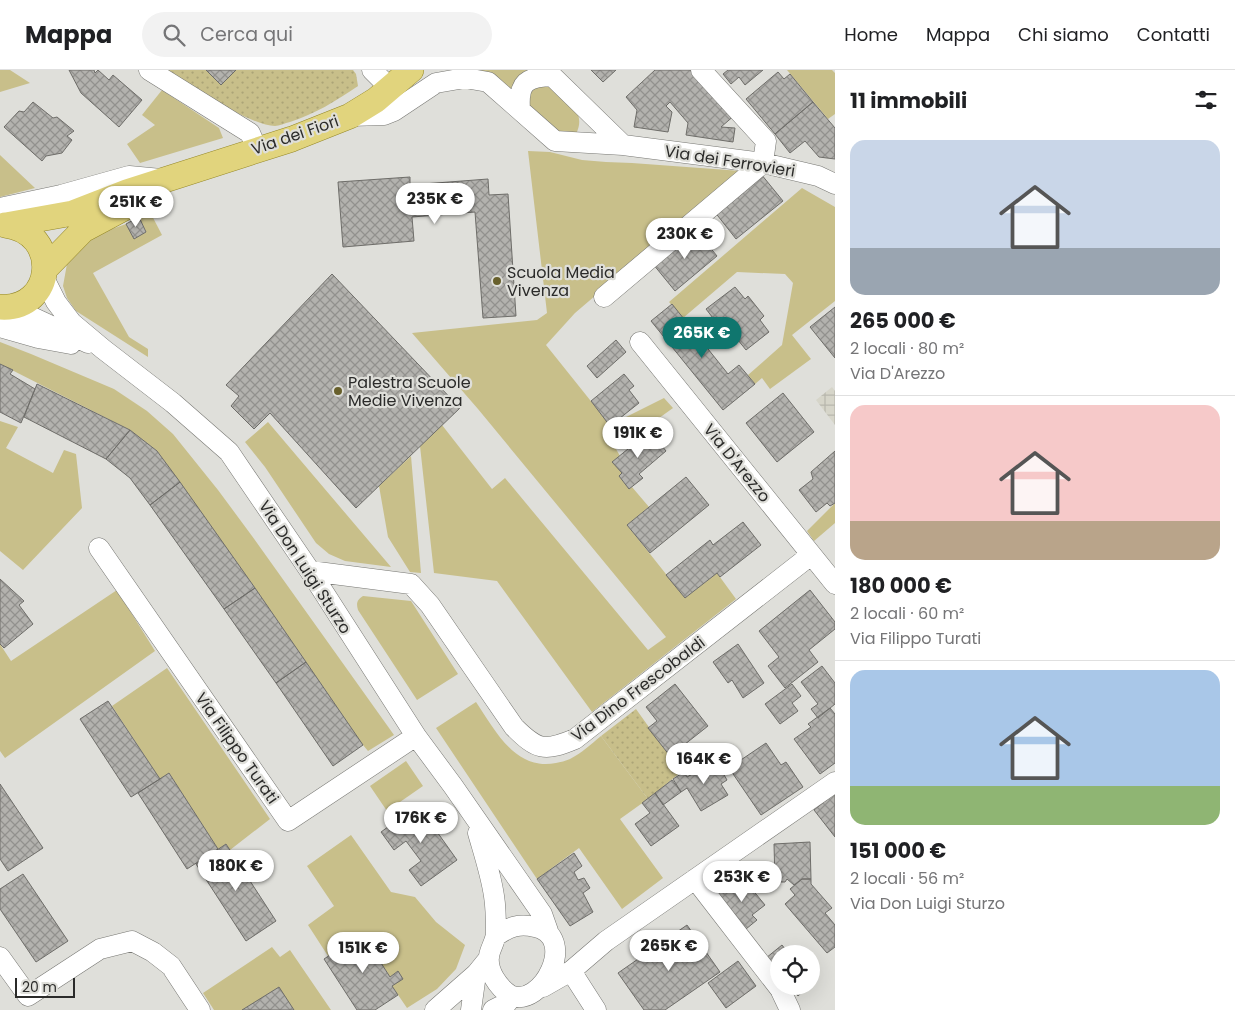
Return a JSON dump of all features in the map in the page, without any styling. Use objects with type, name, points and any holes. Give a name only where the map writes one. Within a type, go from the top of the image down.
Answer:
[{"type":"main road","name":"Via dei Fiori","points":[[2,220],[73,213],[127,192],[292,139],[350,116],[376,100],[411,70]]},
{"type":"main road","name":"Via dei Fiori","points":[[1,314],[27,301],[36,292],[44,274],[83,230],[128,206],[168,180]]},
{"type":"main road","points":[[2,220],[19,228],[35,239],[44,256],[44,274]]},
{"type":"street","points":[[150,70],[250,133],[257,150]]},
{"type":"street","points":[[372,70],[390,88]]},
{"type":"street","points":[[604,297],[763,163],[766,141],[700,70]]},
{"type":"street","points":[[520,108],[519,94],[524,84],[535,77],[549,73],[623,145]]},
{"type":"street","name":"Via dei Ferrovieri","points":[[350,116],[384,115],[394,111],[436,83],[465,78],[488,82],[520,108],[555,141],[623,145],[763,163],[829,178]]},
{"type":"street","points":[[570,143],[584,138],[590,128],[591,115]]},
{"type":"street","name":"Via Don Luigi Sturzo","points":[[44,274],[56,302],[72,322],[102,349],[173,403],[229,452],[310,571],[416,736],[542,914],[552,938]]},
{"type":"street","name":"Via Don Luigi Sturzo","points":[[1,314],[32,317],[102,349]]},
{"type":"street","name":"Via D'Arezzo","points":[[640,342],[835,584]]},
{"type":"street","name":"Via Filippo Turati","points":[[99,548],[288,821],[416,736]]},
{"type":"street","name":"Via Dino Frescobaldi","points":[[310,571],[410,584],[430,605],[514,727],[530,743],[548,748],[575,739],[811,554]]},
{"type":"street","points":[[493,1010],[507,1003],[525,998],[571,971],[598,946],[835,782]]},
{"type":"street","name":"Via Don Luigi Sturzo","points":[[473,816],[495,897],[496,936]]},
{"type":"street","points":[[695,879],[780,989],[790,1010]]},
{"type":"street","points":[[435,1010],[476,974],[489,958],[496,936],[510,927],[521,924],[537,927],[565,950],[598,946]]},
{"type":"street","points":[[525,998],[554,963],[552,938]]},
{"type":"street","points":[[0,957],[28,996],[100,949],[132,941],[153,952],[172,966],[200,1010]]},
{"type":"street","points":[[489,958],[494,978],[499,988],[525,998]]},
{"type":"street","points":[[571,971],[596,1010]]},
{"type":"street","points":[[471,1010],[476,974]]},
{"type":"shaded area","points":[[0,70],[10,70],[30,83],[0,92]]},
{"type":"shaded area","points":[[166,70],[353,70],[356,74],[358,86],[317,111],[275,126],[264,124],[236,112]]},
{"type":"shaded area","points":[[473,70],[531,70],[512,91]]},
{"type":"shaded area","points":[[787,70],[832,70],[835,73],[835,114],[828,119]]},
{"type":"shaded area","points":[[549,82],[577,111],[579,126],[576,134],[558,137],[525,102],[531,87]]},
{"type":"shaded area","points":[[162,90],[219,128],[223,138],[140,163],[127,144],[155,125],[142,115]]},
{"type":"shaded area","points":[[528,151],[550,152],[582,160],[741,171],[575,313],[546,345],[610,425],[664,398],[673,408],[616,449],[620,456],[613,462],[622,473],[619,476],[629,489],[632,487],[649,507],[627,525],[685,598],[717,573],[736,599],[592,712],[497,581],[434,573],[420,446],[442,425],[492,489],[505,478],[648,650],[666,637],[478,409],[412,333],[537,320],[547,313]]},
{"type":"shaded area","points":[[0,155],[35,188],[0,197]]},
{"type":"shaded area","points":[[802,188],[835,207],[835,301],[792,335],[811,359],[770,389],[762,378],[755,384],[748,375],[782,345],[793,283],[785,274],[737,272],[683,318],[669,302]]},
{"type":"shaded area","points":[[149,210],[162,235],[93,273],[129,337],[148,349],[148,357],[76,311],[67,298],[63,286],[67,264],[83,244],[109,230],[126,224],[134,238],[146,232],[139,217]]},
{"type":"shaded area","points":[[0,342],[114,389],[147,411],[173,434],[252,536],[394,735],[368,751],[157,451],[130,430],[0,364]]},
{"type":"shaded area","points":[[832,387],[835,391],[835,425],[816,400]]},
{"type":"shaded area","points":[[0,421],[18,427],[6,448],[53,473],[64,450],[76,454],[82,508],[23,570],[0,551]]},
{"type":"shaded area","points":[[268,422],[391,567],[345,561],[329,554],[316,543],[265,467],[245,442]]},
{"type":"shaded area","points":[[411,456],[421,573],[410,572],[388,537],[379,486]]},
{"type":"shaded area","points":[[835,503],[835,523],[814,541],[807,531]]},
{"type":"shaded area","points":[[117,590],[155,651],[5,758],[0,751],[0,644],[11,661]]},
{"type":"shaded area","points":[[363,596],[411,601],[458,674],[417,700],[358,610],[359,599]]},
{"type":"shaded area","points":[[167,668],[270,819],[230,850],[226,844],[218,849],[169,773],[160,779],[112,706]]},
{"type":"shaded area","points":[[476,702],[499,736],[518,755],[529,761],[542,764],[570,759],[601,736],[648,799],[620,819],[663,878],[622,909],[579,848],[537,879],[436,728]]},
{"type":"shaded area","points":[[636,709],[681,772],[648,799],[601,736]]},
{"type":"shaded area","points":[[406,761],[423,786],[387,811],[370,786]]},
{"type":"shaded area","points":[[351,835],[391,892],[415,897],[436,922],[465,945],[456,969],[437,989],[407,1008],[392,986],[398,971],[390,977],[374,952],[384,946],[378,938],[368,944],[362,935],[328,956],[308,925],[334,906],[307,866]]},
{"type":"shaded area","points":[[272,947],[280,957],[290,950],[331,1010],[214,1010],[203,993]]},
{"type":"building","points":[[69,70],[94,70],[95,73],[98,70],[109,80],[113,75],[142,100],[119,127],[81,93]]},
{"type":"building","points":[[206,70],[236,70],[221,85]]},
{"type":"building","points":[[591,70],[616,70],[603,82]]},
{"type":"building","points":[[655,70],[696,70],[736,114],[721,127],[735,128],[733,142],[686,135],[688,123],[670,102],[666,106],[672,112],[668,132],[634,127],[637,110],[626,97]]},
{"type":"building","points":[[728,70],[763,70],[745,85],[739,77],[731,84],[723,74]]},
{"type":"building","points":[[778,72],[784,79],[790,74],[813,102],[775,134],[746,99]]},
{"type":"building","points":[[33,102],[53,118],[57,117],[74,131],[67,136],[72,140],[62,153],[46,156],[42,161],[4,127],[19,111],[24,112]]},
{"type":"building","points":[[813,102],[835,128],[835,159],[819,157],[805,141],[790,153],[775,134]]},
{"type":"building","points":[[761,174],[783,201],[736,239],[714,211]]},
{"type":"building","name":"Scuola Media Vivenza","points":[[410,177],[410,185],[488,179],[489,195],[508,194],[516,316],[483,318],[475,212],[412,217],[414,241],[343,247],[338,182]]},
{"type":"building","points":[[139,217],[146,232],[134,239],[126,224]]},
{"type":"building","points":[[695,229],[717,256],[675,291],[653,264]]},
{"type":"building","name":"Palestra Scuole Medie Vivenza","points":[[332,274],[460,408],[356,508],[270,413],[254,429],[231,406],[239,396],[226,385]]},
{"type":"building","points":[[735,287],[745,299],[748,296],[764,316],[760,320],[769,332],[746,350],[738,340],[733,344],[706,309]]},
{"type":"building","points":[[672,304],[728,374],[739,365],[755,384],[723,410],[651,321]]},
{"type":"building","points":[[835,307],[835,358],[810,327]]},
{"type":"building","points":[[616,340],[626,352],[597,378],[587,366]]},
{"type":"building","points":[[0,364],[13,370],[10,374],[35,389],[21,423],[0,412]]},
{"type":"building","points":[[624,374],[634,386],[629,390],[639,403],[610,426],[591,401]]},
{"type":"building","points":[[37,384],[130,430],[106,459],[24,417]]},
{"type":"building","points":[[783,393],[814,432],[777,462],[746,423]]},
{"type":"building","points":[[130,430],[157,451],[180,482],[150,505],[130,478],[106,459]]},
{"type":"building","points":[[650,431],[666,451],[639,474],[643,478],[629,489],[619,476],[622,473],[612,462]]},
{"type":"building","points":[[835,451],[835,503],[830,506],[827,503],[816,512],[799,490],[813,479],[811,472]]},
{"type":"building","points":[[686,477],[709,505],[650,553],[627,525]]},
{"type":"building","points":[[180,482],[255,588],[224,609],[150,505]]},
{"type":"building","points":[[743,522],[761,545],[720,577],[717,573],[685,598],[666,575],[710,540],[713,545]]},
{"type":"building","points":[[0,579],[24,601],[19,605],[33,624],[4,648],[0,644]]},
{"type":"building","points":[[255,588],[306,662],[276,683],[224,609]]},
{"type":"building","points":[[810,590],[835,622],[835,629],[809,650],[818,662],[785,688],[768,666],[779,657],[759,631]]},
{"type":"building","points":[[738,644],[764,683],[743,698],[732,680],[728,683],[713,662]]},
{"type":"building","points":[[306,662],[363,745],[333,766],[276,683]]},
{"type":"building","points":[[822,666],[835,683],[835,704],[818,718],[811,709],[818,704],[801,682]]},
{"type":"building","points":[[675,684],[708,726],[670,756],[648,728],[657,721],[646,707]]},
{"type":"building","points":[[792,684],[801,696],[792,703],[798,711],[780,724],[765,704]]},
{"type":"building","points":[[108,701],[160,779],[131,797],[80,719]]},
{"type":"building","points":[[830,708],[835,714],[835,763],[820,774],[794,739],[811,727],[808,724]]},
{"type":"building","points":[[766,743],[781,765],[786,762],[803,787],[761,815],[729,768]]},
{"type":"building","points":[[716,761],[727,780],[721,784],[728,795],[701,811],[687,788],[681,792],[673,779],[684,772],[687,777]]},
{"type":"building","points":[[169,773],[218,849],[187,869],[138,793]]},
{"type":"building","points":[[672,780],[681,792],[663,805],[655,793]]},
{"type":"building","points":[[0,784],[43,848],[8,871],[0,859]]},
{"type":"building","points":[[655,793],[679,826],[651,846],[635,824],[650,813],[642,803]]},
{"type":"building","points":[[835,793],[835,837],[814,810]]},
{"type":"building","points":[[418,805],[457,860],[421,886],[409,870],[421,861],[406,841],[394,850],[381,832]]},
{"type":"building","points":[[810,842],[811,879],[802,879],[794,885],[787,879],[785,882],[775,882],[774,844]]},
{"type":"building","points":[[226,844],[276,921],[246,941],[196,864]]},
{"type":"building","points":[[574,853],[582,866],[574,872],[578,880],[584,878],[590,888],[583,893],[593,912],[570,926],[537,879]]},
{"type":"building","points":[[23,874],[68,941],[36,962],[0,909],[0,889]]},
{"type":"building","points":[[802,879],[811,879],[811,884],[832,908],[825,913],[835,925],[835,947],[827,953],[785,904],[795,895],[790,889]]},
{"type":"building","points":[[747,883],[765,905],[752,915],[757,920],[746,929],[716,893],[728,884],[736,892]]},
{"type":"building","points":[[687,925],[720,972],[665,1010],[644,1010],[618,973]]},
{"type":"building","points":[[362,934],[368,944],[378,938],[383,946],[374,952],[390,977],[398,971],[403,979],[392,986],[398,995],[375,1010],[357,1010],[324,959]]},
{"type":"building","points":[[770,955],[770,963],[766,958]]},
{"type":"building","points":[[738,961],[756,986],[726,1008],[708,983]]},
{"type":"building","points":[[279,987],[294,1010],[242,1010]]},
{"type":"place","name":"Scuola Media Vivenza","points":[[497,281]]},
{"type":"place","name":"Palestra Scuole Medie Vivenza","points":[[338,391]]}]
